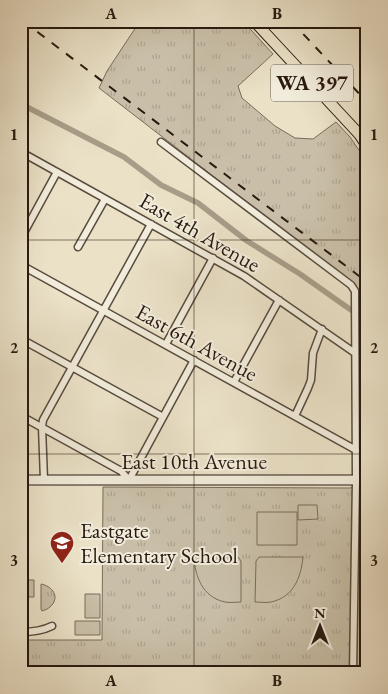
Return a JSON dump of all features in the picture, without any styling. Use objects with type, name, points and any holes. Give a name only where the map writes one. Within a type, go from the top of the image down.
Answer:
[{"type":"main road","name":"WA 397","points":[[254,21],[359,134],[367,146]]},
{"type":"street","points":[[161,142],[351,286],[355,291],[356,480],[353,673]]},
{"type":"street","name":"East 4th Avenue","points":[[21,152],[244,276],[356,353]]},
{"type":"street","points":[[21,238],[58,172]]},
{"type":"street","points":[[78,247],[105,199]]},
{"type":"street","points":[[44,480],[43,420],[151,224]]},
{"type":"street","points":[[166,344],[213,258]]},
{"type":"street","name":"East 6th Avenue","points":[[21,265],[356,450]]},
{"type":"street","points":[[234,382],[279,300]]},
{"type":"street","points":[[295,416],[311,380],[313,353],[322,329]]},
{"type":"street","points":[[21,339],[163,417]]},
{"type":"street","points":[[21,416],[121,471],[129,480],[194,360]]},
{"type":"street","name":"East 10th Avenue","points":[[21,480],[367,480]]},
{"type":"street","points":[[21,632],[45,630],[52,626]]},
{"type":"green space","points":[[140,21],[243,21],[273,54],[238,86],[242,98],[275,126],[295,138],[313,139],[336,122],[350,137],[367,162],[367,310],[359,306],[358,292],[353,284],[99,88],[107,71]]},
{"type":"green space","points":[[362,324],[367,326],[367,474],[362,470]]},
{"type":"green space","points":[[367,486],[367,673],[21,673],[21,640],[102,640],[103,487],[349,488]]},
{"type":"green space","points":[[298,505],[317,505],[318,519],[298,520]]},
{"type":"green space","points":[[257,512],[297,512],[297,545],[257,545]]},
{"type":"green space","points":[[194,556],[238,557],[241,561],[241,602],[225,602],[205,591],[198,578]]},
{"type":"green space","points":[[259,557],[303,557],[298,579],[291,591],[285,596],[269,602],[255,602],[256,561]]},
{"type":"green space","points":[[21,580],[34,580],[34,597],[21,597]]},
{"type":"green space","points":[[41,584],[49,587],[55,596],[53,603],[42,611],[41,609]]},
{"type":"green space","points":[[85,594],[100,594],[100,618],[85,618]]},
{"type":"green space","points":[[75,621],[100,621],[100,635],[75,635]]},
{"type":"waterway","points":[[21,104],[124,157],[161,185],[198,203],[247,241],[300,274],[351,310]]},
{"type":"waterway","points":[[360,316],[367,319]]},
{"type":"railway","points":[[23,21],[367,282]]},
{"type":"railway","points":[[291,21],[367,102]]},
{"type":"place","name":"Eastgate Elementary School","points":[[62,564]]}]
